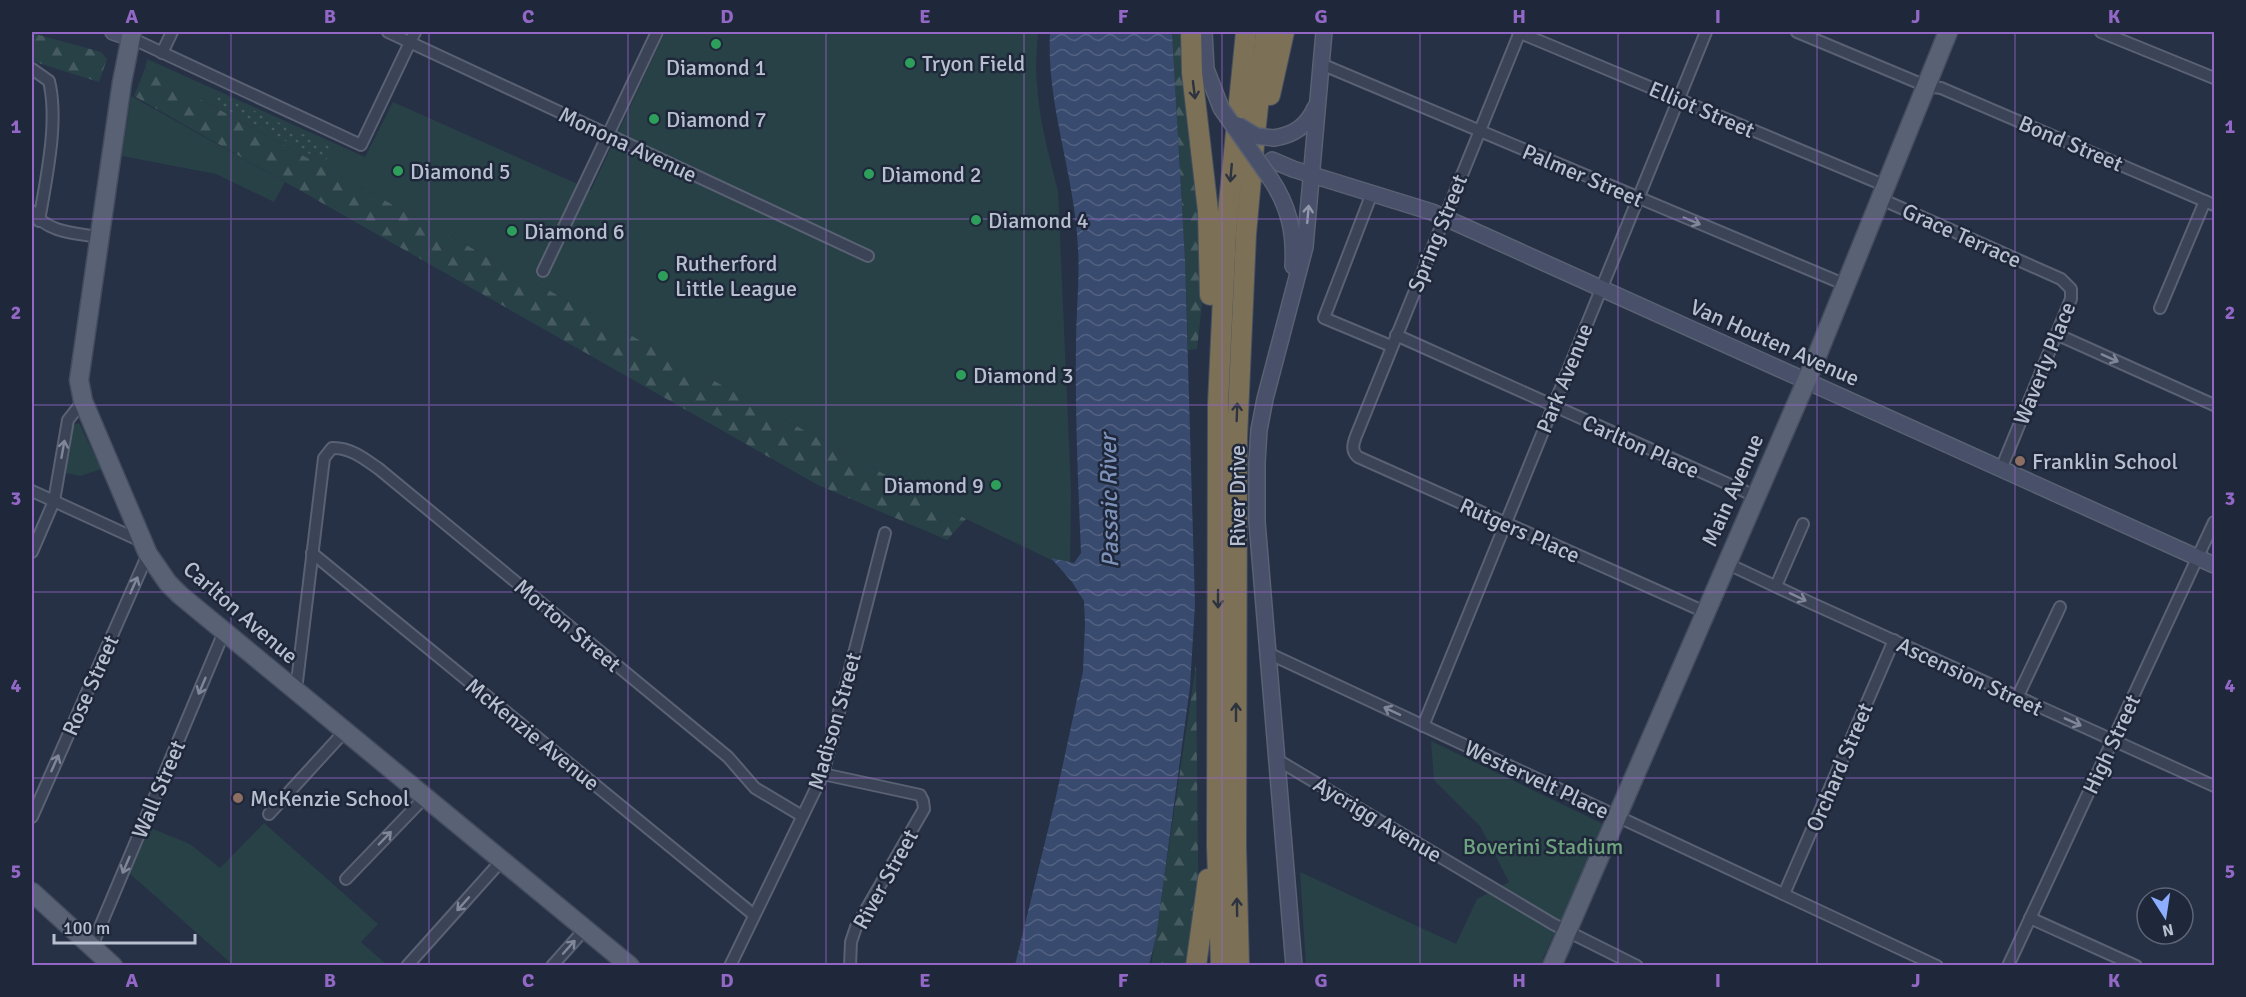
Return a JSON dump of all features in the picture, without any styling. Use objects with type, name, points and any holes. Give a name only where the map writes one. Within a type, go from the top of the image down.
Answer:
[{"type":"highway","points":[[1191,32],[1192,73],[1206,187],[1209,235],[1208,408],[1218,541]]},
{"type":"highway","points":[[1221,966],[1218,811],[1218,404],[1223,267],[1232,154],[1246,32]]},
{"type":"highway","points":[[1239,966],[1236,846],[1236,474],[1242,303],[1249,201],[1266,32]]},
{"type":"highway","points":[[1249,201],[1284,32]]},
{"type":"highway","points":[[1196,966],[1218,811]]},
{"type":"main road","points":[[113,32],[132,35]]},
{"type":"main road","points":[[1204,32],[1206,69],[1221,108],[1283,198],[1291,221],[1294,244],[1292,291]]},
{"type":"main road","name":"River Drive","points":[[1294,966],[1257,522],[1257,462],[1264,399],[1305,247],[1324,32]]},
{"type":"main road","name":"Main Avenue","points":[[1552,966],[1806,381],[1948,32]]},
{"type":"main road","name":"Carlton Avenue","points":[[132,35],[122,82],[79,380],[82,401],[146,548],[168,583],[224,632],[630,966]]},
{"type":"main road","points":[[1221,108],[1246,132],[1256,136],[1274,138],[1292,134],[1306,123],[1312,114],[1318,96]]},
{"type":"main road","name":"Van Houten Avenue","points":[[1241,136],[1256,150],[1272,160],[1444,218],[2214,565]]},
{"type":"main road","points":[[32,892],[113,966]]},
{"type":"street","points":[[162,52],[172,32]]},
{"type":"street","name":"Monona Avenue","points":[[388,32],[413,37],[606,135],[868,256]]},
{"type":"street","points":[[543,271],[657,32]]},
{"type":"street","name":"Elliot Street","points":[[1519,32],[1679,99],[1883,192]]},
{"type":"street","name":"Spring Street","points":[[1356,436],[1519,32]]},
{"type":"street","name":"Park Avenue","points":[[1423,726],[1706,32]]},
{"type":"street","name":"Bond Street","points":[[1797,32],[1926,86],[1941,88],[2210,203]]},
{"type":"street","points":[[2101,32],[2214,78]]},
{"type":"street","points":[[132,35],[162,52],[361,146],[413,37]]},
{"type":"street","name":"Palmer Street","points":[[1321,64],[1846,285]]},
{"type":"street","points":[[32,69],[49,81],[52,94],[50,153],[39,220]]},
{"type":"street","name":"Grace Terrace","points":[[1883,192],[2043,271]]},
{"type":"street","points":[[1372,193],[1324,318],[1391,346]]},
{"type":"street","points":[[2160,308],[2210,203]]},
{"type":"street","points":[[32,211],[39,220],[63,231],[99,237]]},
{"type":"street","name":"Waverly Place","points":[[2001,469],[2071,299],[2072,289],[2066,282],[2043,271]]},
{"type":"street","points":[[2056,334],[2214,405]]},
{"type":"street","name":"Carlton Place","points":[[1396,335],[1755,496]]},
{"type":"street","points":[[32,552],[54,501],[68,420],[82,401]]},
{"type":"street","name":"Rutgers Place","points":[[1356,436],[1352,444],[1353,451],[1358,457],[1705,612]]},
{"type":"street","name":"Morton Street","points":[[312,553],[324,458],[332,448],[346,449],[379,469],[728,758],[755,788],[802,816]]},
{"type":"street","points":[[32,490],[146,548]]},
{"type":"street","name":"High Street","points":[[2008,966],[2214,522]]},
{"type":"street","points":[[1776,586],[1803,524]]},
{"type":"street","name":"Madison Street","points":[[730,966],[823,774],[885,532]]},
{"type":"street","name":"Rose Street","points":[[32,817],[146,548]]},
{"type":"street","points":[[296,690],[312,553]]},
{"type":"street","name":"McKenzie Avenue","points":[[312,553],[754,915]]},
{"type":"street","name":"Ascension Street","points":[[1726,563],[2017,698],[2214,786]]},
{"type":"street","points":[[2017,698],[2060,607]]},
{"type":"street","name":"Wall Street","points":[[92,946],[224,632]]},
{"type":"street","name":"Orchard Street","points":[[1784,894],[1893,640]]},
{"type":"street","name":"Westervelt Place","points":[[1268,653],[1937,966]]},
{"type":"street","points":[[269,814],[345,731]]},
{"type":"street","name":"Aycrigg Avenue","points":[[1276,759],[1566,932],[1637,966]]},
{"type":"street","name":"River Street","points":[[823,774],[920,795],[923,801],[924,809],[856,927],[850,942],[850,966]]},
{"type":"street","points":[[346,879],[425,797]]},
{"type":"street","points":[[407,966],[502,860]]},
{"type":"street","points":[[2030,918],[2136,966]]},
{"type":"street","points":[[552,966],[585,929]]},
{"type":"green space","points":[[665,32],[1038,32],[1036,71],[1038,97],[1058,191],[1071,490],[1070,569],[966,519],[145,69],[147,59],[365,157],[393,102],[591,190]]},
{"type":"green space","points":[[1172,32],[1187,32],[1204,284],[1197,349],[1188,350],[1185,260]]},
{"type":"green space","points":[[32,33],[101,52],[107,59],[99,82],[32,61]]},
{"type":"green space","points":[[145,69],[966,519],[947,540],[818,485],[134,96]]},
{"type":"green space","points":[[215,92],[332,148],[325,162],[211,101]]},
{"type":"green space","points":[[131,96],[285,182],[274,202],[216,174],[122,156]]},
{"type":"green space","points":[[79,423],[101,469],[80,476],[61,472],[69,427]]},
{"type":"green space","points":[[1196,665],[1199,965],[1151,966]]},
{"type":"green space","name":"Boverini Stadium","points":[[1431,741],[1605,825],[1543,958],[1542,965],[1306,965],[1300,872],[1456,944],[1477,899],[1509,882],[1480,826],[1434,780]]},
{"type":"green space","points":[[264,823],[378,924],[361,942],[387,965],[233,965],[128,872],[148,827],[190,844],[220,868]]},
{"type":"water","name":"Passaic River","points":[[1050,32],[1172,32],[1185,260],[1195,604],[1190,687],[1156,937],[1149,965],[1015,965],[1055,801],[1083,671],[1085,623],[1084,601],[1072,582],[1051,558],[1074,563],[1081,553],[1076,396],[1078,248],[1072,194],[1052,86]]},
{"type":"place","name":"Diamond 1","points":[[716,44]]},
{"type":"place","name":"Tryon Field","points":[[910,63]]},
{"type":"place","name":"Diamond 7","points":[[654,119]]},
{"type":"place","name":"Diamond 5","points":[[398,171]]},
{"type":"place","name":"Diamond 2","points":[[869,174]]},
{"type":"place","name":"Diamond 4","points":[[976,220]]},
{"type":"place","name":"Diamond 6","points":[[512,231]]},
{"type":"place","name":"Rutherford Little League","points":[[663,276]]},
{"type":"place","name":"Diamond 3","points":[[961,375]]},
{"type":"place","name":"Franklin School","points":[[2020,461]]},
{"type":"place","name":"Diamond 9","points":[[996,485]]},
{"type":"place","name":"McKenzie School","points":[[238,798]]}]
